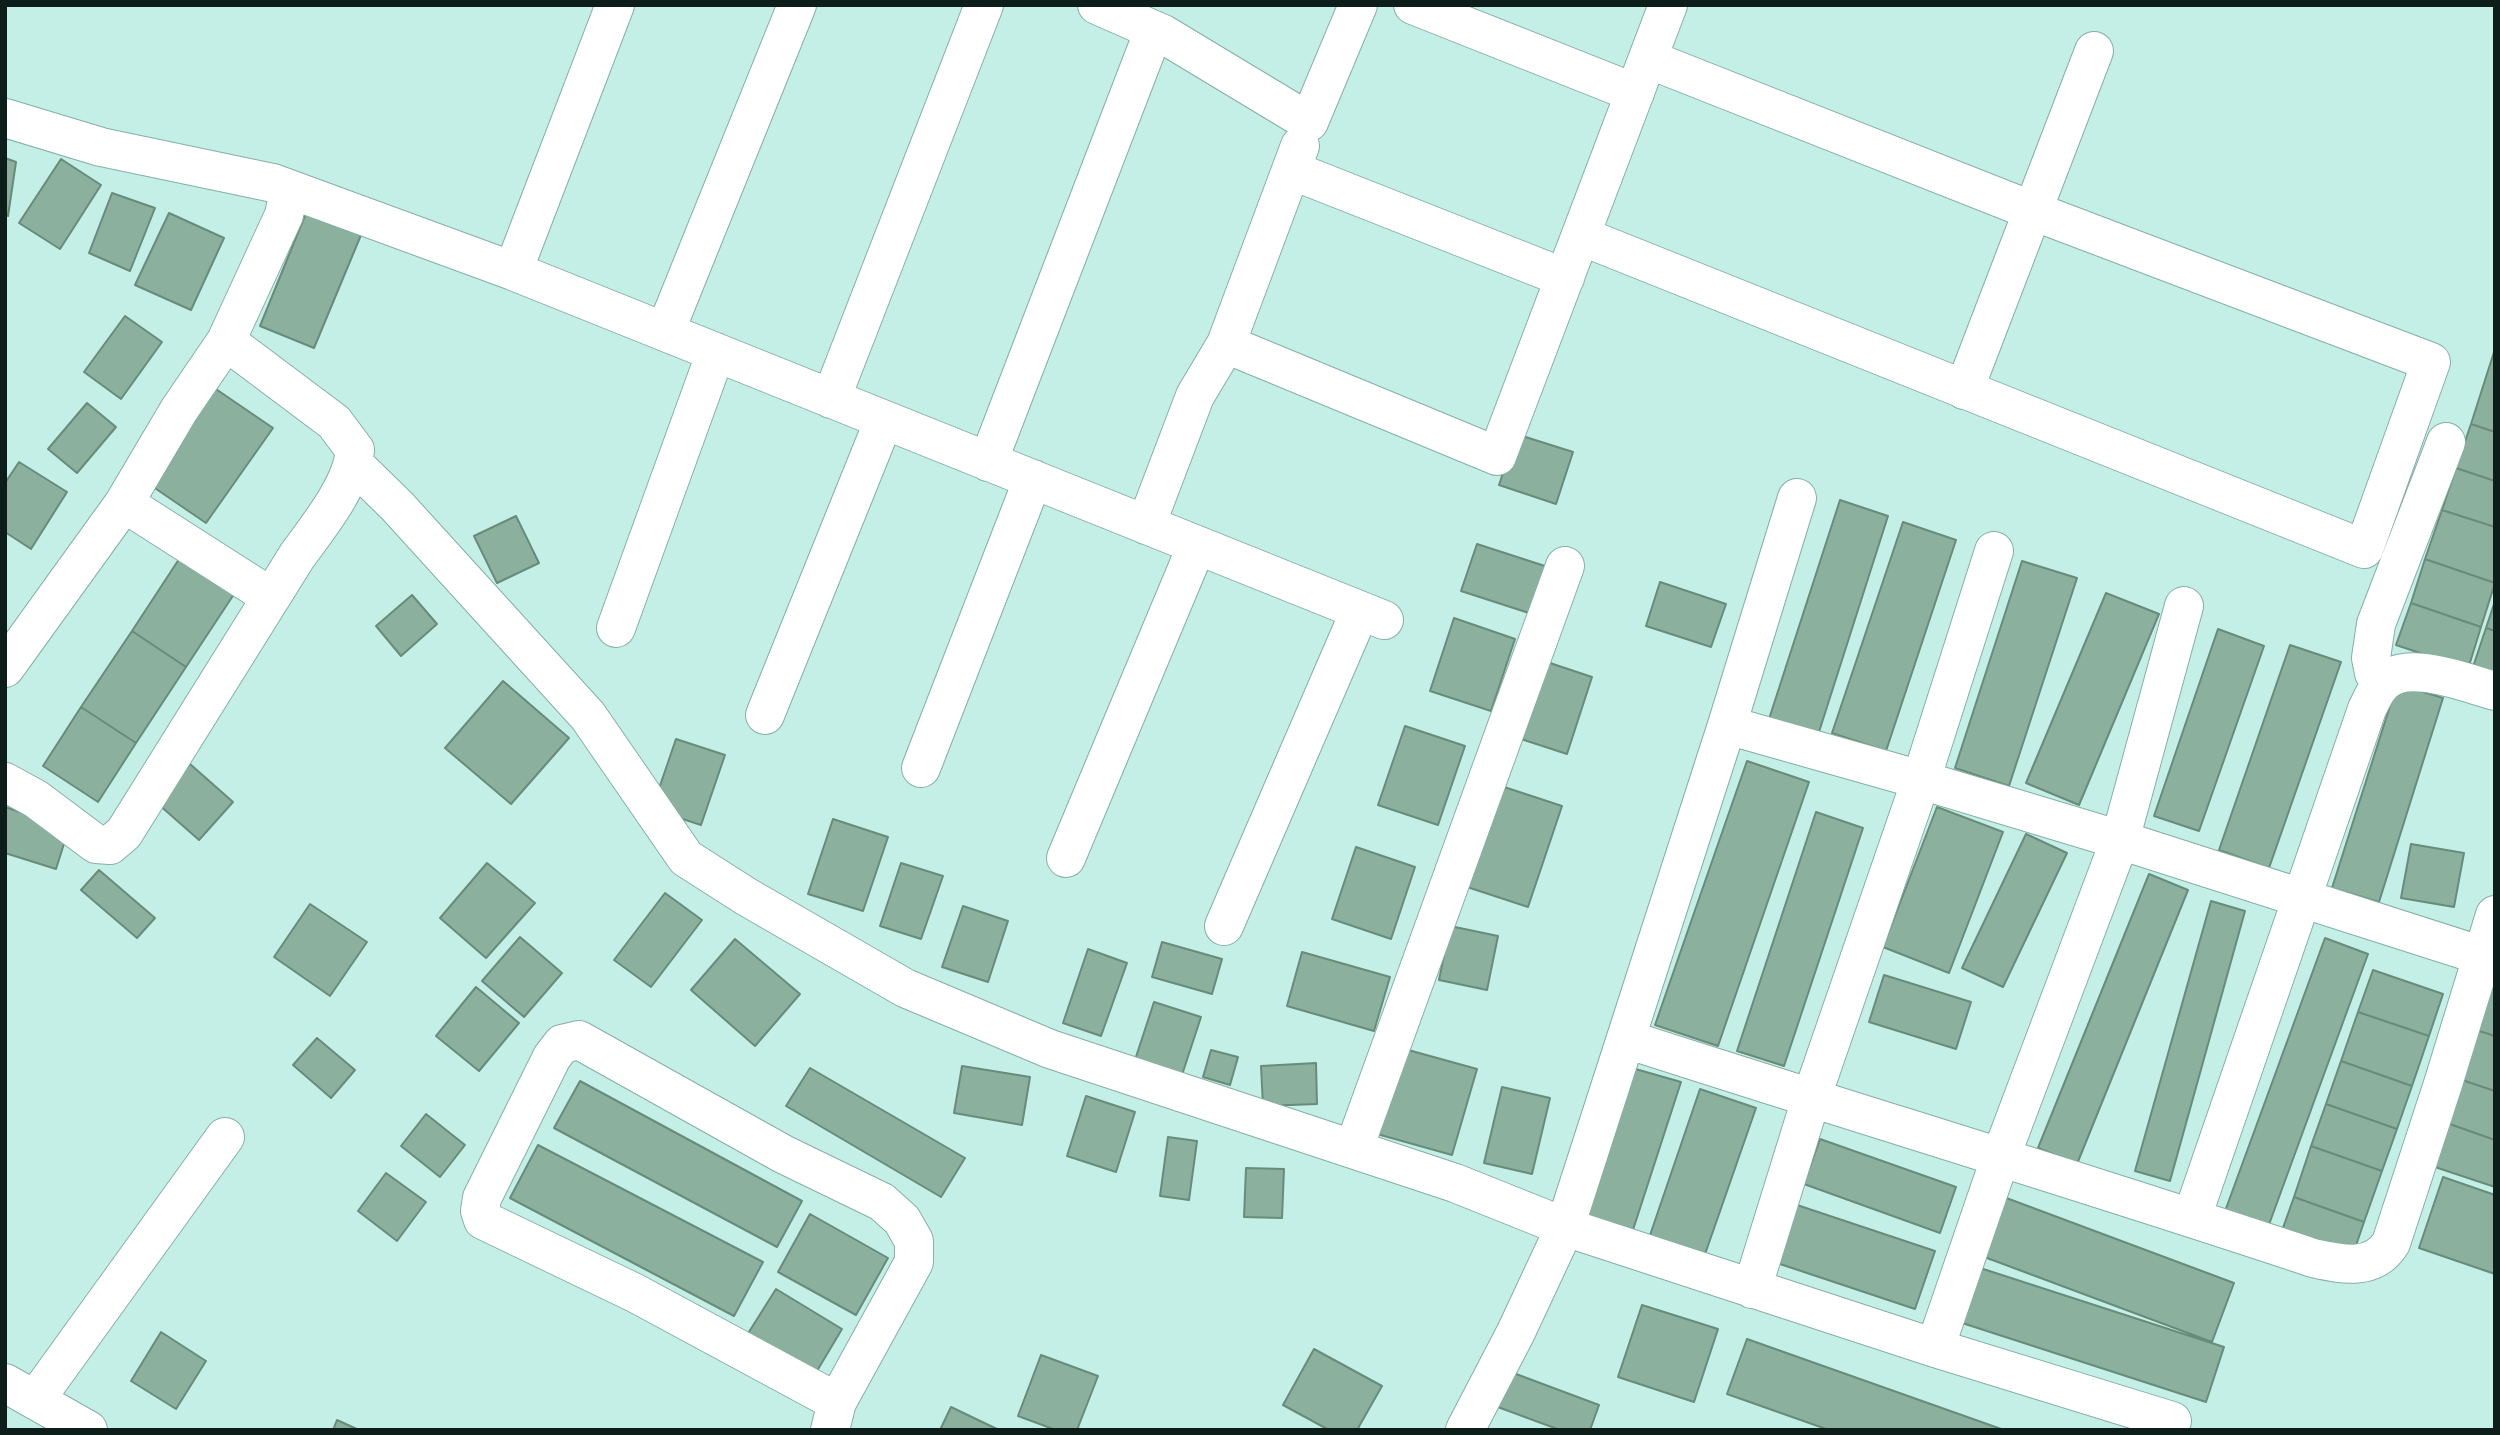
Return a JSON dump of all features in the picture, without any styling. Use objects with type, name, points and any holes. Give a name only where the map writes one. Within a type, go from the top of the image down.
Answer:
[{"type":"street","points":[[513,271],[615,5]]},
{"type":"street","points":[[665,332],[797,5]]},
{"type":"street","points":[[831,399],[984,5]]},
{"type":"street","points":[[1097,5],[1154,30],[1310,122]]},
{"type":"street","points":[[1146,525],[1195,396],[1226,344],[1291,170],[1358,5]]},
{"type":"street","points":[[1413,5],[1641,76],[2033,211],[2431,362],[2364,549],[1581,236]]},
{"type":"street","points":[[1226,344],[1497,456],[1668,5]]},
{"type":"street","points":[[988,462],[1154,30]]},
{"type":"street","points":[[1965,390],[2094,51]]},
{"type":"street","points":[[5,118],[101,147],[258,179],[513,271],[1372,616],[1224,926]]},
{"type":"street","points":[[1291,170],[1564,278]]},
{"type":"street","points":[[5,668],[124,503],[179,410],[226,341],[284,215],[289,190]]},
{"type":"street","points":[[5,782],[36,799],[96,844],[110,845],[124,833],[271,597],[327,513],[354,464],[355,450],[334,422],[226,341]]},
{"type":"street","points":[[616,628],[716,352]]},
{"type":"street","points":[[765,715],[884,420]]},
{"type":"street","points":[[2381,684],[2374,673],[2371,658],[2376,625],[2446,442]]},
{"type":"street","points":[[354,464],[397,506],[588,716],[686,858],[759,904],[905,988],[1050,1049],[1354,1148],[1514,1205],[1565,1227],[1935,1348],[2172,1421]]},
{"type":"street","points":[[921,768],[1033,479]]},
{"type":"street","points":[[1465,1430],[1527,1311],[1565,1227],[1727,725],[1797,498]]},
{"type":"street","points":[[124,503],[271,597]]},
{"type":"street","points":[[1066,858],[1197,545]]},
{"type":"street","points":[[1752,1289],[1811,1099],[1921,780],[1994,551]]},
{"type":"street","points":[[1354,1148],[1565,566]]},
{"type":"street","points":[[1935,1348],[2001,1156],[2120,840],[2184,606]]},
{"type":"street","points":[[2192,1217],[2367,709],[2381,684],[2395,674],[2412,671],[2495,691]]},
{"type":"street","points":[[1727,725],[2120,840],[2488,958]]},
{"type":"street","points":[[1626,1039],[2334,1263],[2366,1263],[2386,1252],[2391,1243],[2488,958],[2495,915]]},
{"type":"street","points":[[579,1040],[783,1154],[882,1202],[902,1220],[914,1241],[914,1262],[833,1416],[635,1293],[483,1220],[480,1211],[482,1198],[552,1057],[562,1044],[579,1040]]},
{"type":"street","points":[[88,1430],[20,1392],[225,1138]]},
{"type":"building","points":[[5,158],[16,162],[8,216],[5,215]]},
{"type":"building","points":[[61,159],[101,185],[60,249],[19,223]]},
{"type":"building","points":[[112,193],[155,208],[130,271],[89,253]]},
{"type":"building","points":[[169,213],[224,238],[191,310],[135,285]]},
{"type":"building","points":[[306,213],[361,235],[314,348],[260,326]]},
{"type":"building","points":[[125,316],[162,342],[121,399],[84,372]]},
{"type":"building","points":[[2495,353],[2495,432],[2471,424]]},
{"type":"building","points":[[210,385],[273,428],[206,523],[143,480]]},
{"type":"building","points":[[87,403],[116,427],[77,473],[48,449]]},
{"type":"building","points":[[2471,424],[2495,432],[2495,481],[2456,468]]},
{"type":"building","points":[[1516,434],[1573,452],[1556,504],[1499,485]]},
{"type":"building","points":[[19,462],[67,492],[31,549],[5,532],[5,483]]},
{"type":"building","points":[[2456,468],[2495,481],[2495,527],[2442,510]]},
{"type":"building","points":[[1840,500],[1888,516],[1818,735],[1769,719]]},
{"type":"building","points":[[2442,510],[2495,527],[2495,583],[2425,559]]},
{"type":"building","points":[[516,516],[539,563],[497,583],[474,536]]},
{"type":"building","points":[[1903,522],[1956,540],[1886,751],[1832,733]]},
{"type":"building","points":[[1477,544],[1548,567],[1532,614],[1461,591]]},
{"type":"building","points":[[185,550],[240,585],[186,667],[132,631]]},
{"type":"building","points":[[2425,559],[2495,583],[2481,627],[2411,603]]},
{"type":"building","points":[[2022,561],[2077,578],[2009,786],[1955,768]]},
{"type":"building","points":[[1660,582],[1726,604],[1711,647],[1646,626]]},
{"type":"building","points":[[2106,593],[2159,614],[2079,805],[2026,783]]},
{"type":"building","points":[[412,595],[437,624],[401,656],[376,626]]},
{"type":"building","points":[[2495,601],[2495,631],[2486,628]]},
{"type":"building","points":[[2411,603],[2481,627],[2468,669],[2396,645]]},
{"type":"building","points":[[1454,618],[1515,639],[1491,711],[1430,691]]},
{"type":"building","points":[[2486,628],[2495,631],[2495,678],[2472,670]]},
{"type":"building","points":[[2218,629],[2264,646],[2199,831],[2154,816]]},
{"type":"building","points":[[132,631],[186,667],[136,743],[81,707]]},
{"type":"building","points":[[2290,645],[2341,662],[2269,868],[2219,850]]},
{"type":"building","points":[[1547,662],[1592,677],[1567,754],[1521,739]]},
{"type":"building","points":[[503,681],[569,738],[511,804],[445,748]]},
{"type":"building","points":[[2397,684],[2443,698],[2379,902],[2332,888]]},
{"type":"building","points":[[81,707],[136,743],[98,802],[43,766]]},
{"type":"building","points":[[1405,726],[1465,746],[1438,825],[1378,805]]},
{"type":"building","points":[[676,739],[725,755],[701,825],[652,809]]},
{"type":"building","points":[[1747,761],[1809,782],[1718,1046],[1655,1025]]},
{"type":"building","points":[[190,764],[233,802],[199,840],[157,803]]},
{"type":"building","points":[[1492,783],[1562,806],[1528,907],[1458,884]]},
{"type":"building","points":[[5,807],[69,828],[56,869],[5,853]]},
{"type":"building","points":[[1937,807],[2003,832],[1949,973],[1883,947]]},
{"type":"building","points":[[1816,812],[1863,828],[1784,1066],[1737,1051]]},
{"type":"building","points":[[833,819],[888,837],[863,911],[808,894]]},
{"type":"building","points":[[2026,834],[2067,853],[2003,987],[1962,968]]},
{"type":"building","points":[[2411,844],[2464,853],[2454,907],[2401,898]]},
{"type":"building","points":[[1356,847],[1415,867],[1391,939],[1332,919]]},
{"type":"building","points":[[487,863],[535,903],[486,958],[440,918]]},
{"type":"building","points":[[901,863],[943,876],[921,939],[880,926]]},
{"type":"building","points":[[99,870],[155,918],[137,938],[81,890]]},
{"type":"building","points":[[2149,874],[2188,890],[2077,1164],[2038,1148]]},
{"type":"building","points":[[665,893],[702,920],[651,987],[614,960]]},
{"type":"building","points":[[2211,901],[2245,911],[2170,1181],[2135,1171]]},
{"type":"building","points":[[310,904],[367,942],[330,996],[274,957]]},
{"type":"building","points":[[963,906],[1008,921],[988,982],[942,967]]},
{"type":"building","points":[[1450,926],[1498,936],[1487,990],[1439,980]]},
{"type":"building","points":[[520,937],[562,973],[524,1017],[482,981]]},
{"type":"building","points":[[2325,938],[2368,954],[2267,1230],[2224,1214]]},
{"type":"building","points":[[735,939],[800,994],[755,1046],[691,990]]},
{"type":"building","points":[[1162,942],[1222,959],[1212,994],[1152,977]]},
{"type":"building","points":[[1088,949],[1127,963],[1101,1036],[1063,1023]]},
{"type":"building","points":[[1302,952],[1390,977],[1374,1031],[1287,1006]]},
{"type":"building","points":[[2373,970],[2443,994],[2429,1036],[2358,1012]]},
{"type":"building","points":[[1884,975],[1971,1002],[1956,1049],[1869,1022]]},
{"type":"building","points":[[476,987],[519,1023],[479,1071],[436,1036]]},
{"type":"building","points":[[2491,988],[2495,989],[2495,1036],[2476,1030]]},
{"type":"building","points":[[1154,1002],[1201,1017],[1180,1081],[1133,1066]]},
{"type":"building","points":[[2358,1012],[2429,1036],[2412,1086],[2341,1061]]},
{"type":"building","points":[[2476,1030],[2495,1036],[2495,1091],[2459,1079]]},
{"type":"building","points":[[317,1038],[355,1070],[331,1098],[293,1065]]},
{"type":"building","points":[[1401,1048],[1477,1069],[1452,1155],[1377,1134]]},
{"type":"building","points":[[1211,1050],[1238,1057],[1230,1085],[1203,1077]]},
{"type":"building","points":[[2341,1061],[2412,1086],[2397,1129],[2326,1104]]},
{"type":"building","points":[[1316,1063],[1317,1104],[1263,1106],[1261,1066]]},
{"type":"building","points":[[962,1066],[1030,1077],[1022,1125],[954,1113]]},
{"type":"building","points":[[810,1068],[965,1158],[941,1197],[786,1106]]},
{"type":"building","points":[[1632,1068],[1681,1082],[1631,1236],[1583,1220]]},
{"type":"building","points":[[2459,1079],[2495,1091],[2495,1140],[2444,1122]]},
{"type":"building","points":[[580,1081],[802,1201],[777,1247],[554,1128]]},
{"type":"building","points":[[1502,1087],[1550,1098],[1532,1174],[1484,1163]]},
{"type":"building","points":[[1700,1089],[1756,1108],[1703,1260],[1648,1241]]},
{"type":"building","points":[[1086,1096],[1135,1112],[1116,1172],[1067,1156]]},
{"type":"building","points":[[2326,1104],[2397,1129],[2382,1171],[2311,1146]]},
{"type":"building","points":[[426,1114],[465,1145],[440,1177],[401,1146]]},
{"type":"building","points":[[2444,1122],[2495,1140],[2495,1187],[2429,1165]]},
{"type":"building","points":[[1168,1137],[1197,1141],[1189,1200],[1160,1196]]},
{"type":"building","points":[[1820,1139],[1956,1187],[1940,1233],[1804,1184]]},
{"type":"building","points":[[538,1145],[763,1262],[734,1316],[510,1198]]},
{"type":"building","points":[[2311,1146],[2382,1171],[2364,1222],[2294,1197]]},
{"type":"building","points":[[1246,1168],[1284,1169],[1282,1218],[1244,1217]]},
{"type":"building","points":[[386,1173],[426,1202],[397,1241],[358,1211]]},
{"type":"building","points":[[2443,1177],[2495,1195],[2495,1274],[2419,1248]]},
{"type":"building","points":[[2001,1196],[2234,1283],[2212,1342],[1979,1255]]},
{"type":"building","points":[[2294,1197],[2364,1222],[2350,1263],[2279,1239]]},
{"type":"building","points":[[1797,1205],[1935,1251],[1915,1309],[1777,1263]]},
{"type":"building","points":[[810,1214],[888,1258],[856,1315],[778,1272]]},
{"type":"building","points":[[1974,1266],[2224,1347],[2206,1402],[1956,1321]]},
{"type":"building","points":[[776,1289],[842,1329],[814,1376],[747,1335]]},
{"type":"building","points":[[1642,1305],[1718,1329],[1694,1402],[1618,1377]]},
{"type":"building","points":[[161,1332],[206,1361],[176,1409],[131,1381]]},
{"type":"building","points":[[1747,1339],[2004,1430],[1829,1430],[1727,1394]]},
{"type":"building","points":[[1314,1349],[1382,1386],[1357,1430],[1329,1430],[1283,1405]]},
{"type":"building","points":[[1041,1355],[1098,1376],[1077,1430],[1056,1430],[1018,1416]]},
{"type":"building","points":[[1500,1368],[1599,1405],[1590,1430],[1560,1430],[1487,1403]]},
{"type":"building","points":[[951,1407],[999,1430],[940,1430]]},
{"type":"building","points":[[337,1420],[359,1430],[333,1430]]}]
